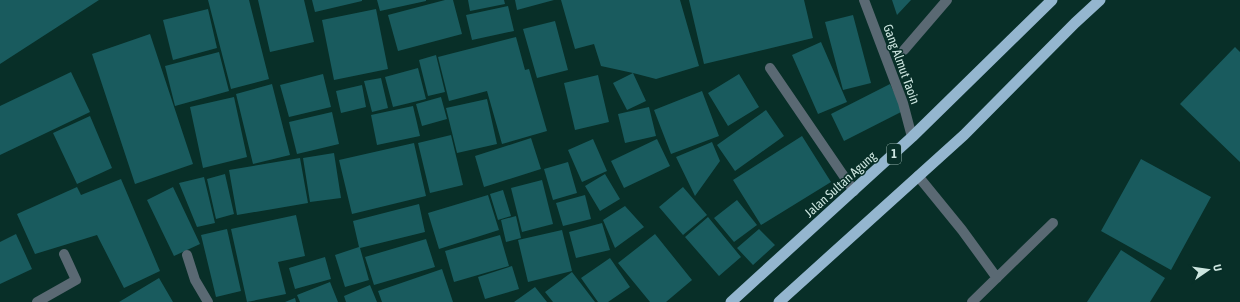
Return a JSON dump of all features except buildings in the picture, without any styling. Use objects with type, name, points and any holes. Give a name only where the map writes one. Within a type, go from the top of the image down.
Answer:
[{"type":"highway","name":"Jalan Sultan Agung","points":[[731,302],[912,137],[1052,0]]},
{"type":"highway","points":[[779,302],[822,265],[964,135],[1100,0]]},
{"type":"street","name":"Gang Almut Taoin","points":[[864,0],[903,103],[912,137]]},
{"type":"street","points":[[904,50],[947,0]]},
{"type":"street","points":[[770,68],[854,191]]},
{"type":"street","points":[[918,176],[962,230],[997,278]]},
{"type":"street","points":[[972,302],[1053,223]]},
{"type":"street","points":[[37,302],[76,280],[64,254]]},
{"type":"street","points":[[187,255],[195,280],[208,302]]}]
